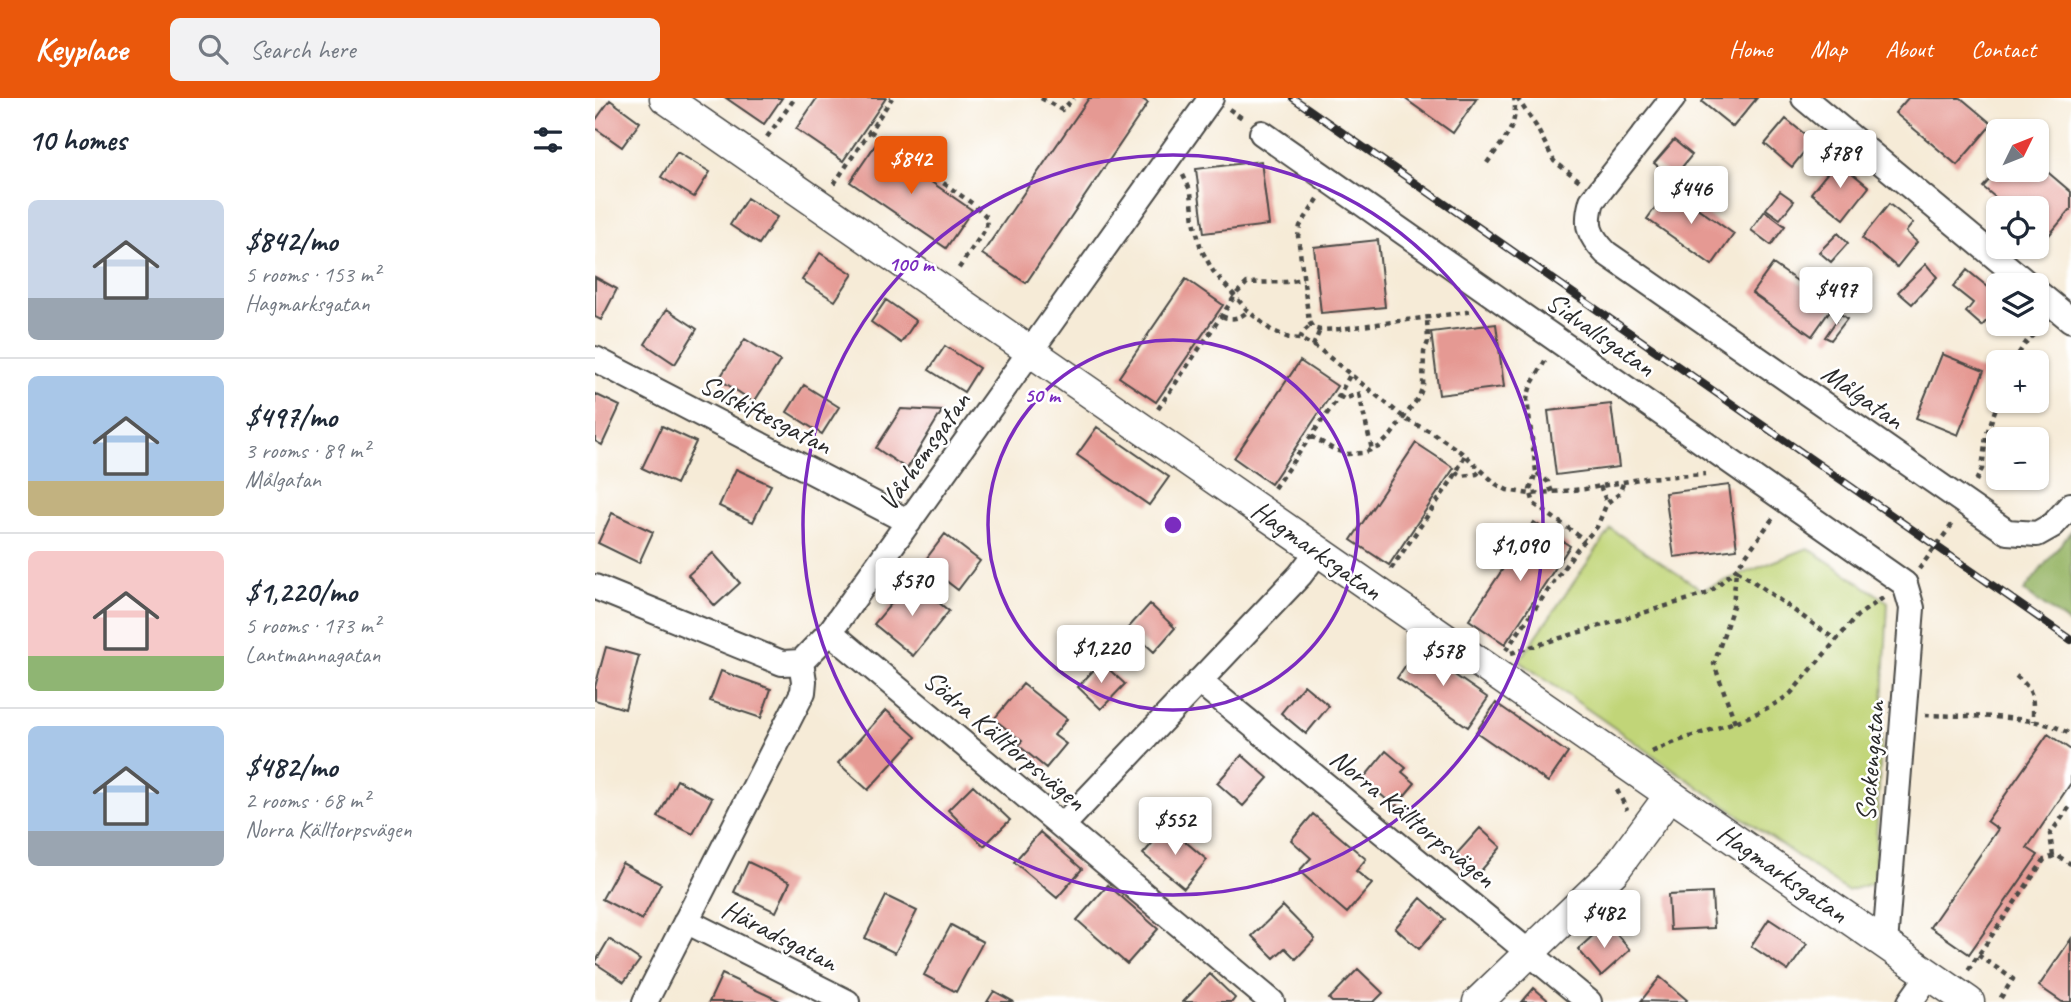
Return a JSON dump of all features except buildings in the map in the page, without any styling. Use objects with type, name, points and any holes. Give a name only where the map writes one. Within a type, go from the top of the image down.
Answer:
[{"type":"street","name":"Hagmarksgatan","points":[[665,98],[1950,989]]},
{"type":"street","name":"Målgatan","points":[[1673,98],[1592,201],[1587,218],[1593,238],[1606,253],[2007,533],[2037,534],[2053,525],[2071,505]]},
{"type":"street","points":[[1804,98],[2015,273]]},
{"type":"street","name":"Vårhemsgatan","points":[[801,662],[829,632],[1165,163],[1218,101]]},
{"type":"street","name":"Sidvallsgatan","points":[[1262,133],[1905,584]]},
{"type":"street","points":[[2049,302],[2065,315]]},
{"type":"street","name":"Solskiftesgatan","points":[[595,359],[909,522]]},
{"type":"street","points":[[1062,827],[1300,575],[1318,551]]},
{"type":"street","name":"Sockengatan","points":[[1885,944],[1912,608],[1905,584]]},
{"type":"street","points":[[595,587],[782,663],[801,662],[804,681],[803,692],[645,1002]]},
{"type":"street","name":"Södra Källtorpsvägen","points":[[829,632],[1272,1002]]},
{"type":"street","name":"Norra Källtorpsvägen","points":[[1199,681],[1589,1002]]},
{"type":"street","points":[[1478,1002],[1614,871],[1669,795]]},
{"type":"street","name":"Häradsgatan","points":[[687,921],[847,1002]]},
{"type":"street","points":[[1910,1002],[1950,989]]},
{"type":"path","points":[[752,158],[795,98]]},
{"type":"path","points":[[820,205],[892,98]]},
{"type":"path","points":[[1041,98],[1062,110],[1074,98]]},
{"type":"path","points":[[1487,163],[1514,125],[1515,98]]},
{"type":"path","points":[[1515,98],[1536,126],[1554,161],[1598,194]]},
{"type":"path","points":[[1218,101],[1262,133]]},
{"type":"path","points":[[870,131],[987,216],[986,228],[944,291]]},
{"type":"path","points":[[1165,163],[1184,175],[1189,183],[1201,249],[1213,271],[1235,299],[1271,330],[1313,346],[1404,418],[1433,433],[1465,455],[1496,484],[1507,490],[1530,494],[1552,492],[1624,481],[1725,473],[1735,465]]},
{"type":"path","points":[[1311,325],[1298,236],[1300,226],[1331,181]]},
{"type":"path","points":[[1143,429],[1237,293],[1247,283],[1303,279]]},
{"type":"path","points":[[1311,325],[1320,330],[1476,311],[1491,293]]},
{"type":"path","points":[[1222,316],[1227,319],[1236,318],[1248,311]]},
{"type":"path","points":[[2021,350],[2027,341],[2065,315]]},
{"type":"path","points":[[1311,436],[1348,454],[1363,453],[1379,447],[1391,435],[1419,397],[1423,386],[1424,352],[1428,342],[1427,318]]},
{"type":"path","points":[[1300,339],[1311,325]]},
{"type":"path","points":[[1313,346],[1320,330]]},
{"type":"path","points":[[1559,341],[1536,375],[1527,399],[1537,472],[1530,494],[1534,504],[1585,540]]},
{"type":"path","points":[[1259,510],[1339,396],[1350,375]]},
{"type":"path","points":[[1339,396],[1344,399],[1359,394],[1366,388]]},
{"type":"path","points":[[1359,394],[1372,450]]},
{"type":"path","points":[[1631,768],[1654,751],[1768,709],[1791,693],[1857,616],[1905,584],[1925,562],[1966,504],[1982,469],[1986,436],[1994,413]]},
{"type":"path","points":[[1376,591],[1465,455]]},
{"type":"path","points":[[1456,472],[1462,476],[1478,474],[1481,470]]},
{"type":"path","points":[[1537,472],[1548,482],[1552,492]]},
{"type":"path","points":[[1624,481],[1619,494],[1607,503],[1597,527],[1503,655],[1709,593],[1736,569],[1786,500]]},
{"type":"path","points":[[1600,486],[1607,503]]},
{"type":"path","points":[[1736,569],[1836,640]]},
{"type":"path","points":[[1735,722],[1714,664],[1733,606],[1736,569]]},
{"type":"path","points":[[2016,676],[2029,686],[2033,697],[2033,721]]},
{"type":"path","points":[[1903,714],[2033,721],[2051,724],[2071,735]]},
{"type":"path","points":[[2053,856],[2050,834],[2071,805]]},
{"type":"path","points":[[1950,989],[1978,955],[2045,860],[2056,855],[2071,864]]},
{"type":"path","points":[[1978,955],[2013,979],[1998,1002]]},
{"type":"green space","points":[[1611,529],[1702,590],[1808,548],[1888,602],[1874,883],[1847,891],[1519,661]]},
{"type":"green space","points":[[2071,531],[2071,625],[2024,591]]},
{"type":"railway","points":[[1293,98],[2071,640]]}]
